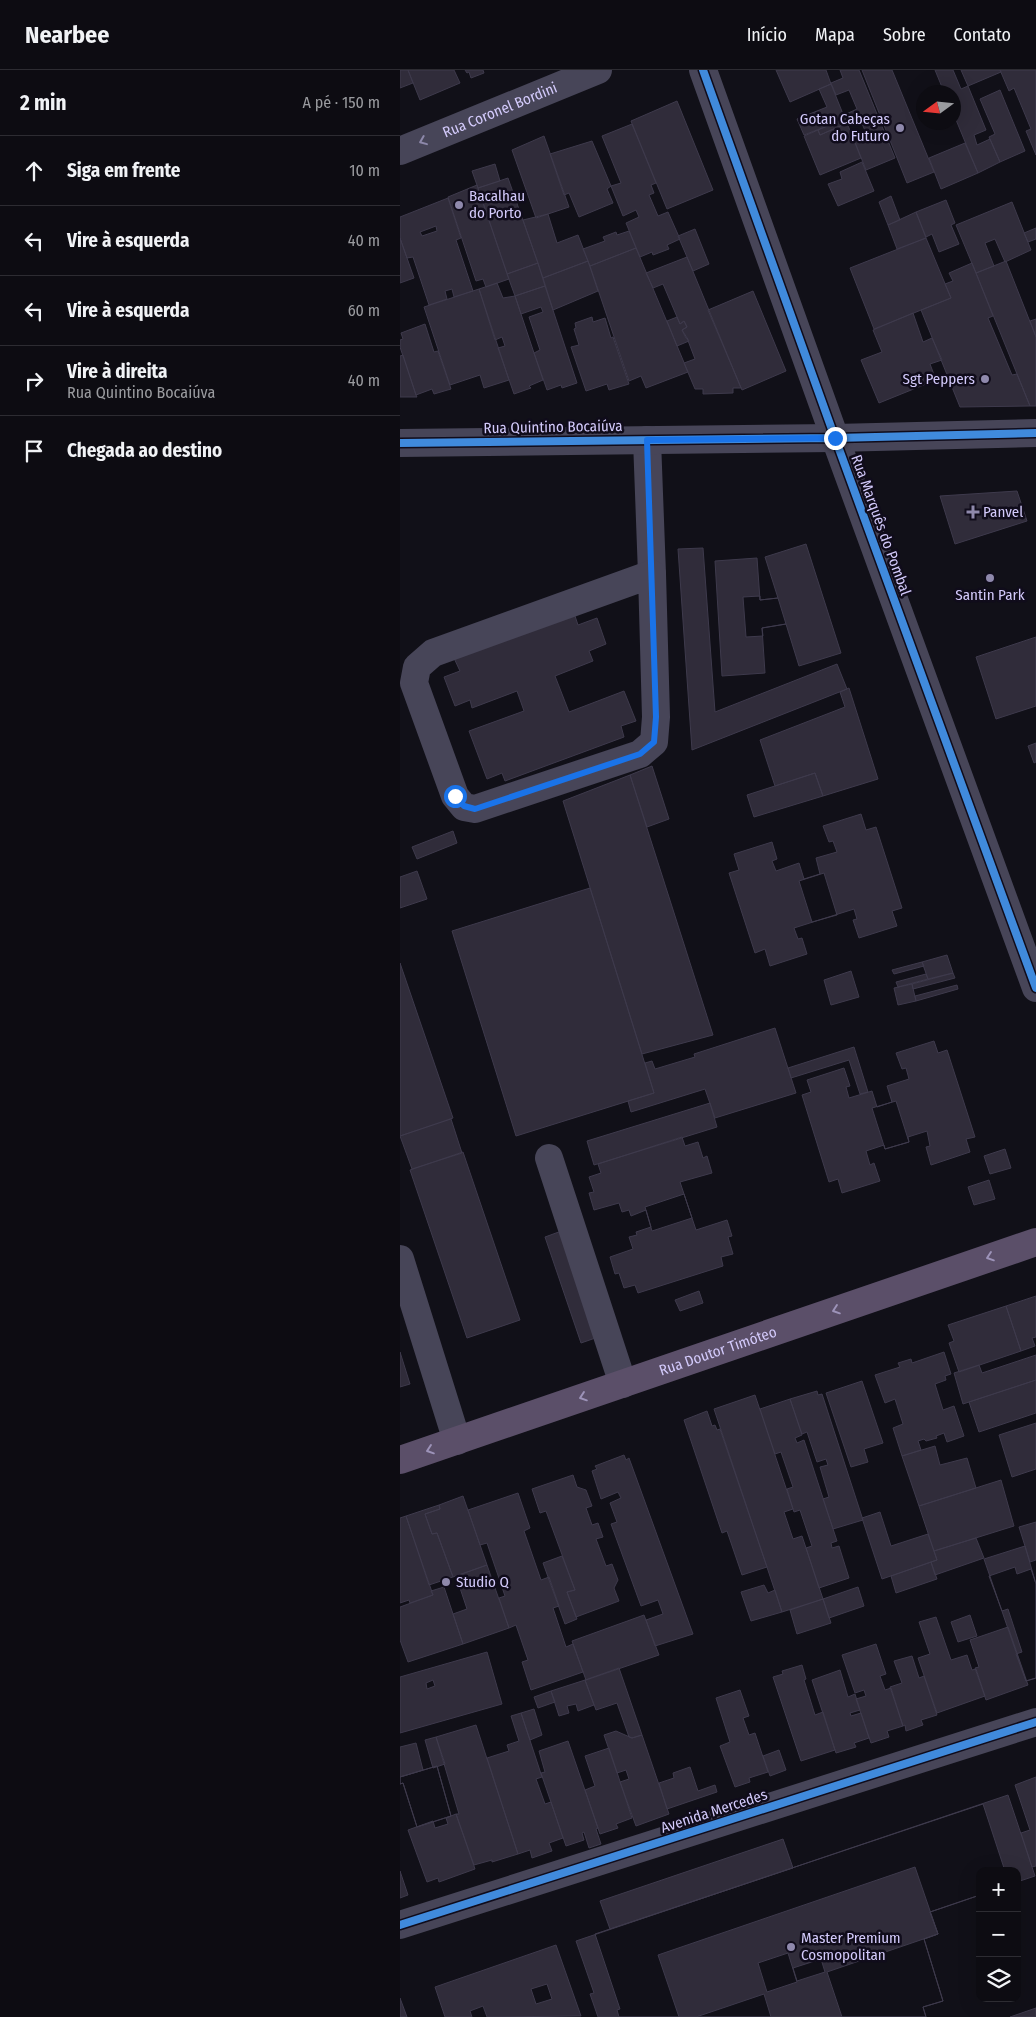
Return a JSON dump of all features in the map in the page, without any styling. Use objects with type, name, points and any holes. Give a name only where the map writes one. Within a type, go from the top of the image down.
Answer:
[{"type":"main road","name":"Rua Doutor Timóteo","points":[[400,1460],[1036,1242]]},
{"type":"street","name":"Rua Coronel Bordini","points":[[400,151],[598,70]]},
{"type":"street","name":"Rua Marquês do Pombal","points":[[703,70],[1036,988]]},
{"type":"street","name":"Rua Quintino Bocaiúva","points":[[400,443],[835,438],[1036,433]]},
{"type":"street","points":[[647,440],[652,574],[656,717],[654,742],[640,754],[475,809],[464,806],[455,796],[414,683],[417,667],[433,653],[652,574]]},
{"type":"street","points":[[549,1158],[623,1384]]},
{"type":"street","points":[[400,1259],[457,1441]]},
{"type":"street","name":"Avenida Mercedes","points":[[400,1925],[1036,1722]]},
{"type":"building","points":[[400,70],[408,70],[413,83],[400,88]]},
{"type":"building","points":[[408,70],[454,70],[460,83],[420,100]]},
{"type":"building","points":[[465,70],[483,70],[484,73],[471,78],[469,72],[467,73]]},
{"type":"building","points":[[776,70],[826,70],[831,84],[790,102]]},
{"type":"building","points":[[840,70],[859,70],[895,158],[866,170],[855,142],[868,138],[861,121],[848,126],[844,115],[857,109],[849,90],[836,95],[831,83],[843,78]]},
{"type":"building","points":[[862,70],[892,70],[934,172],[907,183]]},
{"type":"building","points":[[935,70],[953,70],[959,85],[941,85]]},
{"type":"building","points":[[961,70],[1000,70],[1001,72],[968,86]]},
{"type":"building","points":[[1000,70],[1036,70],[1036,155],[1026,131],[1031,129],[1014,88],[1009,91]]},
{"type":"building","points":[[831,84],[845,119],[804,135],[797,119],[827,107],[819,89]]},
{"type":"building","points":[[968,86],[986,130],[974,135],[977,145],[990,139],[1000,162],[978,173],[960,130],[961,89]]},
{"type":"building","points":[[1000,90],[1025,151],[1000,162],[989,137],[995,134],[980,99]]},
{"type":"building","points":[[677,101],[713,190],[667,209],[631,121]]},
{"type":"building","points":[[845,119],[847,123],[820,135],[818,130]]},
{"type":"building","points":[[847,123],[861,158],[820,175],[804,136],[818,130],[820,135]]},
{"type":"building","points":[[632,124],[656,183],[651,185],[654,193],[649,195],[658,216],[668,212],[680,239],[667,245],[669,249],[653,255],[652,252],[640,257],[626,223],[639,217],[636,210],[623,216],[611,186],[621,183],[602,136]]},
{"type":"building","points":[[544,136],[569,207],[536,218],[512,150]]},
{"type":"building","points":[[592,141],[611,186],[607,189],[613,203],[579,217],[569,193],[564,195],[550,154]]},
{"type":"building","points":[[965,143],[978,173],[941,189],[929,158]]},
{"type":"building","points":[[862,162],[874,191],[838,206],[828,184],[842,179],[840,172]]},
{"type":"building","points":[[495,164],[500,181],[478,188],[472,171]]},
{"type":"building","points":[[508,178],[538,263],[507,274],[478,188]]},
{"type":"building","points":[[477,185],[509,279],[486,287],[483,279],[476,281],[448,197]]},
{"type":"building","points":[[891,196],[900,220],[888,225],[879,202]]},
{"type":"building","points":[[448,198],[461,238],[456,240],[473,291],[454,297],[452,289],[445,291],[447,299],[429,305],[413,257],[407,258],[400,238],[400,217]],"holes":[[[436,226],[437,231],[422,236],[420,232]]]},
{"type":"building","points":[[946,200],[955,223],[951,225],[959,244],[939,252],[932,234],[926,237],[916,212]]},
{"type":"building","points":[[1012,202],[1031,250],[1005,262],[995,239],[985,243],[994,266],[976,273],[956,225]]},
{"type":"building","points":[[916,212],[926,238],[897,249],[888,225]]},
{"type":"building","points":[[548,214],[557,243],[578,235],[588,261],[543,278],[523,220]]},
{"type":"building","points":[[1036,228],[1036,239],[1028,242],[1024,233]]},
{"type":"building","points":[[695,229],[709,264],[693,271],[678,236]]},
{"type":"building","points":[[629,231],[636,248],[590,266],[583,249],[605,241],[603,237],[616,232],[617,235]]},
{"type":"building","points":[[400,238],[414,278],[400,283]]},
{"type":"building","points":[[926,238],[951,298],[874,329],[850,268]]},
{"type":"building","points":[[636,248],[688,372],[646,388],[641,376],[629,381],[590,266]]},
{"type":"building","points":[[687,257],[741,388],[733,388],[733,393],[703,394],[703,389],[695,389],[684,363],[695,359],[682,330],[687,327],[684,321],[680,324],[663,284],[653,288],[646,273]]},
{"type":"building","points":[[588,261],[598,291],[553,310],[543,278]]},
{"type":"building","points":[[1006,261],[1036,337],[1036,406],[1030,406],[976,273]]},
{"type":"building","points":[[538,263],[545,286],[515,296],[507,274]]},
{"type":"building","points":[[972,263],[993,316],[988,318],[1012,375],[1017,374],[1030,406],[960,407],[921,310],[951,298],[945,284],[953,281],[949,273]]},
{"type":"building","points":[[497,283],[503,298],[515,296],[543,380],[529,386],[531,388],[514,394],[498,348],[505,346],[502,337],[495,340],[479,289]]},
{"type":"building","points":[[545,286],[577,383],[562,388],[561,385],[547,390],[534,353],[540,350],[529,317],[543,312],[541,307],[521,314],[515,296]]},
{"type":"building","points":[[479,289],[509,380],[484,388],[480,375],[450,385],[424,307]]},
{"type":"building","points":[[753,291],[786,371],[742,390],[708,310]]},
{"type":"building","points":[[913,313],[923,342],[932,338],[942,360],[930,364],[936,380],[879,403],[861,360],[882,352],[873,330]]},
{"type":"building","points":[[592,317],[593,322],[605,318],[629,384],[609,390],[607,384],[586,391],[571,347],[579,345],[574,329],[576,328],[575,323]]},
{"type":"building","points":[[677,317],[680,324],[684,321],[687,327],[682,330],[689,341],[677,346],[667,321]]},
{"type":"building","points":[[1036,319],[1036,337],[1030,321]]},
{"type":"building","points":[[425,324],[434,352],[438,351],[451,389],[434,394],[432,389],[416,395],[400,347],[400,340],[403,339],[401,333]]},
{"type":"building","points":[[403,355],[417,397],[400,397],[400,356]]},
{"type":"building","points":[[1017,491],[1027,521],[955,544],[940,496]]},
{"type":"building","points":[[806,544],[841,653],[799,666],[786,624],[762,628],[765,673],[722,676],[715,561],[757,558],[760,600],[778,598],[765,557]]},
{"type":"building","points":[[703,548],[715,712],[837,664],[847,689],[692,750],[678,549]]},
{"type":"building","points":[[760,596],[760,600],[778,598],[786,624],[762,628],[763,636],[746,637],[743,597]]},
{"type":"building","points":[[573,610],[578,625],[597,618],[606,644],[589,651],[593,661],[555,676],[569,712],[624,691],[636,721],[621,726],[624,737],[505,781],[502,773],[487,779],[469,731],[524,711],[517,691],[472,708],[470,700],[455,706],[444,677],[460,671],[453,656]]},
{"type":"building","points":[[1036,637],[1036,706],[996,719],[976,657]]},
{"type":"building","points":[[849,688],[878,779],[823,796],[815,773],[775,786],[760,740],[845,707],[840,692]]},
{"type":"building","points":[[1036,743],[1036,762],[1034,763],[1028,746]]},
{"type":"building","points":[[652,766],[669,819],[647,827],[630,775]]},
{"type":"building","points":[[815,773],[823,796],[754,817],[747,795]]},
{"type":"building","points":[[630,775],[713,1035],[642,1054],[563,801]]},
{"type":"building","points":[[861,814],[866,830],[876,827],[902,908],[892,911],[897,926],[859,938],[853,920],[857,919],[854,909],[794,928],[798,939],[802,938],[807,954],[770,966],[765,949],[755,953],[729,873],[739,870],[734,854],[772,842],[777,859],[772,861],[776,871],[799,863],[804,879],[820,874],[816,858],[837,852],[833,841],[829,842],[823,826]]},
{"type":"building","points":[[453,831],[457,843],[417,859],[412,847]]},
{"type":"building","points":[[417,871],[427,899],[400,908],[400,877]]},
{"type":"building","points":[[824,873],[837,915],[812,922],[799,881]]},
{"type":"building","points":[[590,888],[654,1093],[516,1136],[452,931]]},
{"type":"building","points":[[947,955],[953,973],[928,979],[922,962]]},
{"type":"building","points":[[922,962],[924,966],[894,974],[892,970]]},
{"type":"building","points":[[400,963],[453,1118],[400,1136]]},
{"type":"building","points":[[851,971],[859,997],[831,1005],[824,980]]},
{"type":"building","points":[[953,973],[955,978],[913,989],[912,984]]},
{"type":"building","points":[[926,974],[928,979],[898,987],[896,982]]},
{"type":"building","points":[[912,984],[916,1001],[898,1005],[894,988]]},
{"type":"building","points":[[957,985],[958,989],[916,1001],[915,996]]},
{"type":"building","points":[[775,1028],[796,1093],[715,1118],[705,1089],[631,1112],[628,1101],[654,1093],[645,1063],[652,1061],[655,1069],[695,1057],[694,1054]]},
{"type":"building","points":[[934,1041],[938,1053],[947,1050],[975,1137],[966,1139],[970,1152],[931,1165],[926,1147],[930,1146],[927,1131],[908,1137],[909,1142],[885,1149],[884,1145],[866,1151],[870,1165],[874,1163],[880,1181],[842,1193],[838,1179],[829,1182],[802,1095],[811,1092],[807,1080],[844,1068],[850,1086],[846,1087],[849,1098],[872,1091],[877,1107],[892,1102],[887,1086],[909,1079],[906,1068],[902,1069],[896,1053]]},
{"type":"building","points":[[854,1047],[868,1092],[860,1094],[849,1060],[791,1078],[788,1068]]},
{"type":"building","points":[[896,1101],[909,1142],[885,1149],[872,1108]]},
{"type":"building","points":[[710,1103],[717,1127],[594,1165],[587,1141]]},
{"type":"building","points":[[451,1119],[462,1153],[412,1169],[400,1136]]},
{"type":"building","points":[[682,1137],[685,1146],[698,1142],[703,1158],[707,1156],[712,1173],[680,1182],[696,1230],[727,1220],[732,1236],[728,1237],[733,1254],[721,1257],[723,1266],[638,1293],[635,1285],[624,1288],[619,1273],[615,1274],[610,1257],[633,1249],[629,1237],[637,1235],[636,1232],[651,1227],[646,1210],[631,1216],[629,1210],[622,1212],[619,1203],[594,1210],[589,1193],[594,1192],[589,1177],[601,1173],[598,1164]]},
{"type":"building","points":[[1005,1149],[1011,1168],[990,1174],[984,1156]]},
{"type":"building","points":[[463,1152],[520,1320],[467,1338],[410,1170]]},
{"type":"building","points":[[989,1180],[995,1199],[974,1205],[968,1187]]},
{"type":"building","points":[[684,1194],[692,1218],[652,1231],[645,1207]]},
{"type":"building","points":[[567,1229],[604,1335],[581,1343],[545,1237]]},
{"type":"building","points":[[699,1291],[703,1303],[680,1311],[675,1300]]},
{"type":"building","points":[[1036,1296],[1036,1337],[1032,1338],[1035,1346],[1021,1351],[1006,1306]]},
{"type":"building","points":[[1006,1306],[1021,1351],[959,1372],[949,1343],[954,1341],[948,1325]]},
{"type":"building","points":[[400,1352],[410,1384],[400,1387]]},
{"type":"building","points":[[944,1352],[951,1374],[945,1376],[946,1380],[935,1384],[943,1410],[954,1406],[964,1436],[947,1442],[944,1433],[936,1436],[937,1438],[926,1441],[924,1439],[918,1441],[921,1450],[902,1456],[893,1428],[903,1424],[895,1399],[885,1403],[875,1375],[900,1367],[898,1363],[911,1359],[912,1363]]},
{"type":"building","points":[[1036,1355],[1036,1380],[963,1404],[954,1373],[979,1365],[982,1373]]},
{"type":"building","points":[[1036,1380],[1036,1413],[979,1432],[969,1402]]},
{"type":"building","points":[[862,1381],[883,1443],[864,1449],[868,1462],[851,1467],[826,1393]]},
{"type":"building","points":[[817,1391],[818,1395],[822,1394],[863,1520],[833,1529],[823,1499],[829,1497],[820,1467],[828,1465],[826,1459],[817,1462],[807,1432],[802,1434],[790,1399]]},
{"type":"building","points":[[755,1395],[793,1509],[784,1512],[793,1539],[802,1536],[823,1599],[782,1612],[714,1409]]},
{"type":"building","points":[[790,1399],[802,1435],[795,1438],[797,1443],[804,1440],[837,1541],[831,1543],[832,1548],[839,1546],[849,1578],[819,1588],[806,1548],[812,1546],[800,1510],[794,1512],[787,1489],[793,1487],[781,1452],[775,1454],[760,1409]]},
{"type":"building","points":[[707,1411],[712,1426],[715,1425],[717,1430],[720,1429],[767,1567],[742,1575],[727,1531],[722,1533],[684,1420]]},
{"type":"building","points":[[1036,1423],[1036,1469],[1012,1477],[999,1435]]},
{"type":"building","points":[[935,1446],[940,1465],[967,1458],[976,1488],[919,1506],[902,1456]]},
{"type":"building","points":[[624,1455],[626,1460],[629,1458],[693,1634],[655,1646],[646,1620],[663,1614],[658,1600],[641,1606],[611,1524],[617,1522],[610,1503],[621,1498],[618,1492],[601,1499],[592,1471],[597,1469],[595,1466]]},
{"type":"building","points":[[573,1475],[577,1487],[586,1490],[592,1506],[586,1508],[592,1525],[598,1523],[603,1537],[596,1539],[606,1566],[612,1564],[618,1580],[614,1588],[619,1601],[576,1617],[567,1592],[575,1590],[546,1511],[540,1513],[532,1489]]},
{"type":"building","points":[[1001,1480],[1014,1526],[934,1551],[919,1506]]},
{"type":"building","points":[[518,1493],[530,1528],[524,1531],[541,1580],[549,1577],[559,1606],[553,1608],[566,1647],[573,1644],[583,1672],[531,1690],[522,1662],[528,1660],[516,1625],[509,1628],[499,1598],[505,1596],[487,1543],[480,1545],[468,1510]]},
{"type":"building","points":[[463,1496],[487,1565],[453,1577],[437,1533],[432,1534],[425,1514],[440,1509],[439,1505]]},
{"type":"building","points":[[439,1505],[440,1509],[425,1514],[432,1534],[437,1533],[453,1577],[429,1585],[406,1516]]},
{"type":"building","points":[[880,1512],[891,1546],[928,1534],[937,1560],[882,1579],[862,1518]]},
{"type":"building","points":[[406,1516],[433,1595],[410,1603],[409,1600],[400,1603],[400,1518]]},
{"type":"building","points":[[1036,1522],[1036,1560],[1030,1562],[1019,1527]]},
{"type":"building","points":[[976,1538],[984,1558],[935,1575],[931,1562],[937,1560],[934,1551]]},
{"type":"building","points":[[1025,1546],[1036,1584],[1036,1678],[1026,1681],[984,1559]]},
{"type":"building","points":[[562,1556],[575,1590],[567,1592],[577,1619],[565,1624],[543,1563]]},
{"type":"building","points":[[931,1562],[937,1579],[896,1593],[891,1576]]},
{"type":"building","points":[[487,1565],[509,1628],[463,1644],[453,1614],[467,1609],[456,1576]]},
{"type":"building","points":[[1015,1567],[1017,1574],[1031,1569],[1036,1584],[1036,1678],[1026,1681],[1016,1654],[1022,1652],[1008,1609],[1002,1611],[989,1576]]},
{"type":"building","points":[[764,1585],[768,1593],[775,1590],[782,1612],[751,1621],[741,1592]]},
{"type":"building","points":[[444,1587],[463,1644],[408,1662],[400,1640],[400,1607],[433,1595],[431,1591]]},
{"type":"building","points":[[858,1587],[864,1606],[829,1618],[823,1599]]},
{"type":"building","points":[[823,1599],[831,1623],[797,1634],[790,1610]]},
{"type":"building","points":[[644,1615],[659,1655],[586,1680],[572,1641]]},
{"type":"building","points":[[970,1615],[977,1636],[958,1642],[951,1622]]},
{"type":"building","points":[[936,1617],[951,1660],[967,1655],[972,1670],[976,1669],[985,1696],[937,1713],[918,1658],[930,1654],[919,1622]]},
{"type":"building","points":[[1008,1627],[1028,1685],[986,1700],[975,1668],[979,1667],[970,1640]]},
{"type":"building","points":[[876,1644],[886,1674],[880,1676],[885,1690],[891,1688],[903,1726],[887,1731],[889,1737],[871,1743],[856,1699],[866,1696],[864,1690],[855,1693],[842,1655]]},
{"type":"building","points":[[487,1652],[502,1704],[400,1733],[400,1677]],"holes":[[[433,1680],[435,1686],[427,1689],[426,1683]]]},
{"type":"building","points":[[912,1656],[919,1678],[924,1676],[937,1715],[921,1720],[923,1725],[906,1731],[890,1687],[902,1683],[894,1661]]},
{"type":"building","points":[[802,1665],[806,1679],[804,1680],[815,1715],[823,1712],[835,1750],[801,1761],[773,1677],[783,1674],[782,1671]]},
{"type":"building","points":[[619,1668],[642,1735],[632,1738],[629,1737],[617,1703],[596,1710],[585,1680]]},
{"type":"building","points":[[840,1670],[848,1697],[855,1694],[860,1710],[850,1713],[851,1716],[861,1713],[869,1738],[854,1743],[856,1747],[836,1753],[812,1680]]},
{"type":"building","points":[[585,1680],[594,1705],[578,1711],[576,1704],[567,1706],[569,1713],[559,1716],[551,1691]]},
{"type":"building","points":[[740,1690],[749,1716],[743,1718],[749,1735],[755,1733],[768,1772],[749,1778],[750,1782],[735,1787],[720,1746],[730,1742],[716,1698]]},
{"type":"building","points":[[551,1691],[555,1702],[538,1708],[534,1697]]},
{"type":"building","points":[[534,1709],[542,1735],[530,1740],[521,1713]]},
{"type":"building","points":[[521,1713],[542,1777],[536,1779],[545,1804],[551,1802],[563,1838],[549,1843],[552,1851],[532,1858],[530,1850],[518,1854],[487,1758],[509,1751],[507,1745],[519,1741],[511,1716]]},
{"type":"building","points":[[476,1725],[518,1854],[474,1865],[456,1814],[459,1814],[436,1737]]},
{"type":"building","points":[[616,1731],[632,1738],[642,1735],[669,1814],[636,1826],[620,1782],[629,1779],[626,1770],[617,1773],[604,1735]]},
{"type":"building","points":[[436,1737],[445,1764],[433,1768],[425,1740]]},
{"type":"building","points":[[568,1741],[598,1828],[596,1829],[601,1844],[589,1848],[584,1832],[582,1833],[584,1840],[566,1846],[541,1773],[545,1772],[539,1751]]},
{"type":"building","points":[[416,1743],[423,1770],[400,1777],[400,1747]]},
{"type":"building","points":[[609,1748],[632,1818],[616,1824],[618,1828],[600,1834],[585,1790],[595,1786],[585,1756]]},
{"type":"building","points":[[779,1750],[786,1770],[770,1776],[763,1756]]},
{"type":"building","points":[[437,1766],[451,1816],[417,1827],[403,1783],[400,1784],[400,1777]]},
{"type":"building","points":[[437,1766],[451,1816],[417,1827],[403,1783],[400,1784],[400,1777]]},
{"type":"building","points":[[690,1767],[698,1791],[715,1785],[717,1792],[667,1809],[659,1783],[674,1778],[673,1773]]},
{"type":"building","points":[[1036,1777],[1036,1866],[1032,1867],[1021,1833],[1030,1830],[1015,1785]]},
{"type":"building","points":[[1008,1795],[1035,1876],[1021,1881],[1021,1867],[976,1867],[976,1896],[930,1912],[938,1934],[924,1939],[943,2001],[923,2007],[926,2017],[598,2017],[590,1994],[594,1993],[576,1941]]},
{"type":"building","points":[[983,1804],[1004,1867],[976,1867],[976,1896],[930,1912],[938,1934],[924,1939],[943,2001],[923,2007],[926,2017],[619,2017],[617,2010],[620,2009],[595,1934]]},
{"type":"building","points":[[456,1814],[475,1869],[439,1882],[438,1878],[427,1882],[408,1830],[433,1821],[435,1828],[448,1824],[446,1818]]},
{"type":"building","points":[[783,1839],[793,1868],[610,1929],[600,1901]]},
{"type":"building","name":"Master Premium Cosmopolitan","points":[[915,1867],[938,1934],[827,1972],[842,2017],[771,2017],[764,1994],[696,2017],[679,2017],[658,1955]],"holes":[[[821,1959],[825,1972],[797,1981],[793,1968]]]},
{"type":"building","points":[[400,1871],[408,1895],[400,1898]]},
{"type":"building","points":[[556,1945],[581,2016],[487,2017],[483,2006],[470,2011],[472,2017],[445,2017],[435,1987]],"holes":[[[547,1984],[552,1999],[536,2004],[531,1989]]]},
{"type":"building","points":[[788,1953],[797,1982],[767,1992],[758,1963]]},
{"type":"building","points":[[400,1998],[407,2017],[400,2017]]},
{"type":"building","points":[[1036,2008],[1036,2017],[1010,2017]]},
{"type":"cycle path","points":[[703,70],[1036,988]]},
{"type":"cycle path","points":[[400,443],[835,438],[1036,433]]},
{"type":"cycle path","points":[[400,1925],[1036,1722]]},
{"type":"place","name":"Gotan Cabeças do Futuro","points":[[900,128]]},
{"type":"place","name":"Bacalhau do Porto","points":[[459,205]]},
{"type":"place","name":"Sgt Peppers","points":[[985,379]]},
{"type":"place","name":"Panvel","points":[[973,512]]},
{"type":"place","name":"Santin Park","points":[[990,578]]},
{"type":"place","name":"Studio Q","points":[[446,1582]]},
{"type":"place","name":"Master Premium Cosmopolitan","points":[[791,1947]]},
{"type":"route","points":[[455,796],[464,806],[475,809],[640,754],[654,742],[656,717],[647,440],[835,438]]}]
